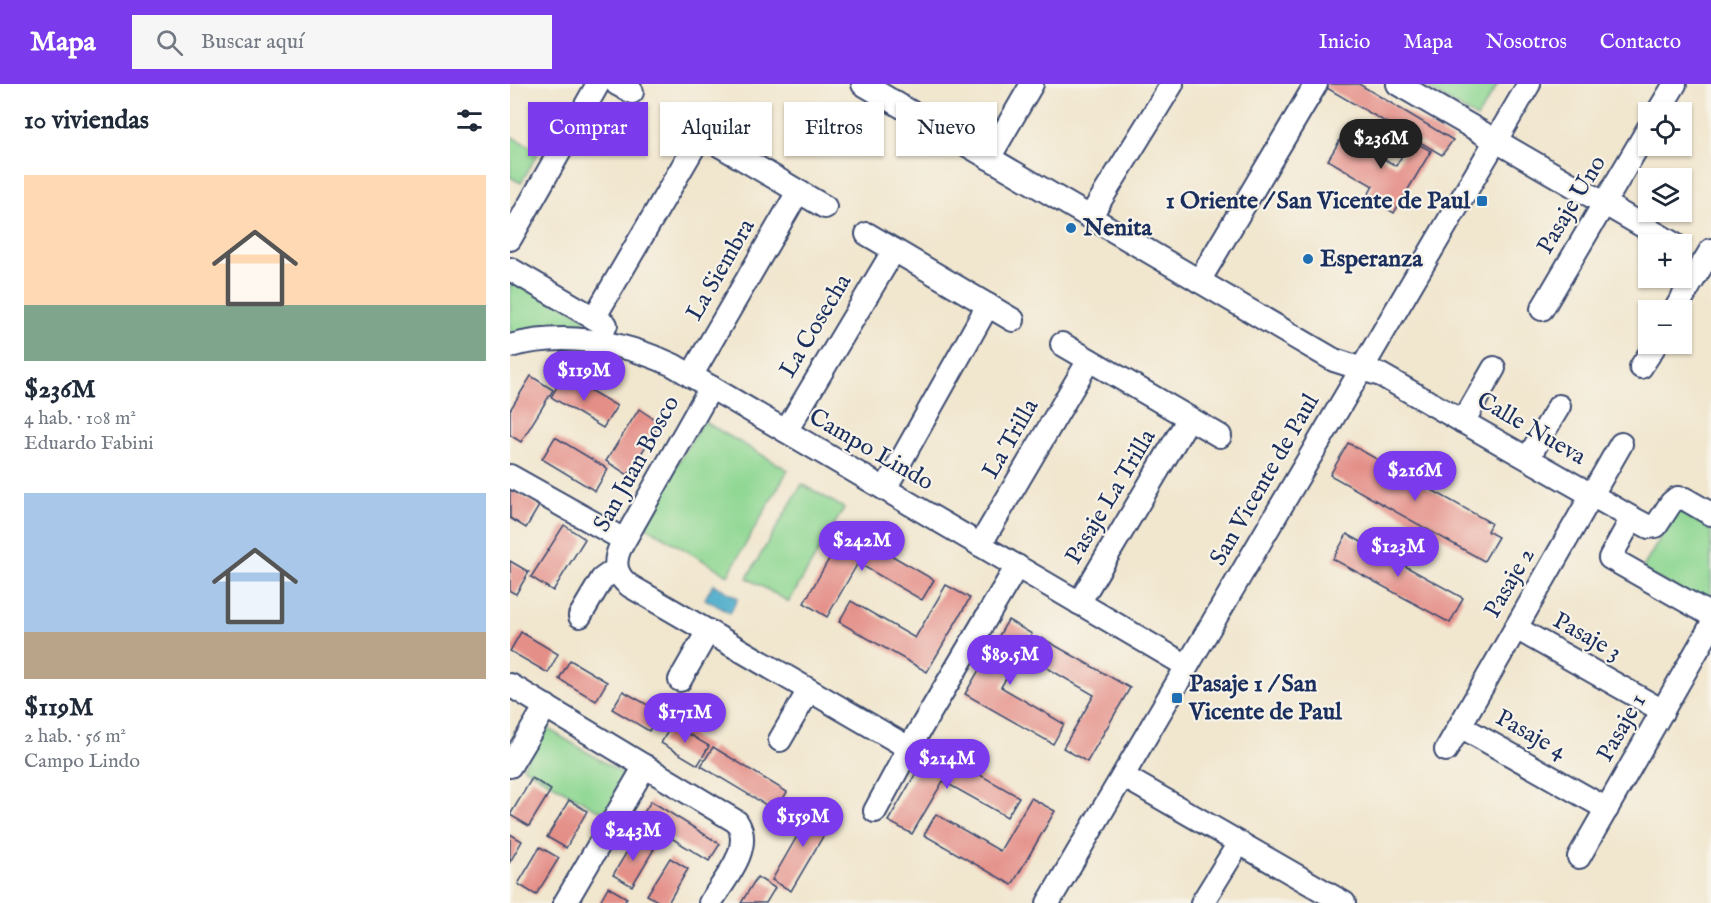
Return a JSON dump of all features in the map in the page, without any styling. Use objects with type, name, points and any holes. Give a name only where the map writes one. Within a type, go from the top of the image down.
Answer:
[{"type":"street","points":[[510,239],[598,84]]},
{"type":"street","name":"Calle Nueva","points":[[862,84],[888,90],[989,158],[1334,360],[1380,375],[1649,527],[1656,526],[1677,498],[1685,499],[1711,514]]},
{"type":"street","points":[[989,158],[1032,84]]},
{"type":"street","points":[[1090,217],[1172,84]]},
{"type":"street","points":[[1199,281],[1316,84]]},
{"type":"street","points":[[1398,84],[1656,234]]},
{"type":"street","name":"San Vicente de Paul","points":[[1048,903],[1529,84]]},
{"type":"street","points":[[1664,102],[1675,84]]},
{"type":"street","name":"Pasaje Uno","points":[[1542,309],[1638,146]]},
{"type":"street","points":[[594,318],[688,156]]},
{"type":"street","points":[[736,156],[825,207]]},
{"type":"street","name":"La Siembra","points":[[701,381],[798,192]]},
{"type":"street","points":[[867,234],[1013,320]]},
{"type":"street","name":"La Cosecha","points":[[786,431],[894,250]]},
{"type":"street","points":[[1682,300],[1709,260],[1692,253]]},
{"type":"street","points":[[510,268],[612,330],[624,346]]},
{"type":"street","points":[[885,489],[988,305]]},
{"type":"street","name":"Campo Lindo","points":[[510,346],[567,339],[624,346],[649,354],[701,381],[1187,666]]},
{"type":"street","points":[[1062,344],[1220,436]]},
{"type":"street","points":[[1641,367],[1649,354]]},
{"type":"street","name":"La Trilla","points":[[980,545],[1089,360]]},
{"type":"street","points":[[1463,422],[1494,368]]},
{"type":"street","name":"San Juan Bosco","points":[[701,381],[617,555],[616,569],[619,576],[630,586],[909,748]]},
{"type":"street","points":[[1528,458],[1559,406]]},
{"type":"street","name":"Pasaje La Trilla","points":[[1079,603],[1189,418]]},
{"type":"street","name":"Pasaje 2","points":[[1446,750],[1621,444]]},
{"type":"street","points":[[510,476],[624,540]]},
{"type":"street","points":[[1632,518],[1610,558],[1711,615]]},
{"type":"street","points":[[875,811],[909,748],[1017,566]]},
{"type":"street","name":"San Juan Bosco","points":[[580,616],[602,579],[616,569]]},
{"type":"street","name":"Pasaje 1","points":[[1580,857],[1711,626]]},
{"type":"street","name":"Pasaje 3","points":[[1516,628],[1663,711]]},
{"type":"street","points":[[680,680],[708,632]]},
{"type":"street","points":[[510,685],[732,818],[743,834],[742,849],[710,903]]},
{"type":"street","points":[[780,740],[809,690]]},
{"type":"street","points":[[510,766],[546,706]]},
{"type":"street","name":"Pasaje 4","points":[[1460,726],[1607,808]]},
{"type":"street","points":[[566,903],[645,766]]},
{"type":"street","points":[[1123,777],[1342,903]]},
{"type":"street","points":[[1202,903],[1239,843]]},
{"type":"green space","points":[[1420,84],[1498,84],[1477,118]]},
{"type":"green space","points":[[510,136],[528,145],[528,156],[536,156],[521,183],[510,177]]},
{"type":"green space","points":[[510,274],[586,318],[582,327],[510,337]]},
{"type":"green space","points":[[703,421],[788,470],[728,575],[641,524]]},
{"type":"green space","points":[[802,484],[844,508],[789,602],[747,578]]},
{"type":"green space","points":[[1677,509],[1711,530],[1711,605],[1641,571]]},
{"type":"green space","points":[[545,727],[632,779],[610,817],[523,767]]},
{"type":"water","points":[[713,584],[738,598],[730,613],[705,599]]},
{"type":"building","points":[[1320,84],[1359,84],[1453,140],[1442,155]]},
{"type":"building","points":[[1343,135],[1396,166],[1411,140],[1431,151],[1394,213],[1367,197],[1373,186],[1328,160]]},
{"type":"building","points":[[564,375],[617,406],[603,428],[551,397]]},
{"type":"building","points":[[531,376],[553,390],[521,442],[510,435],[510,410]]},
{"type":"building","points":[[639,409],[660,423],[628,475],[606,461]]},
{"type":"building","points":[[555,437],[608,469],[595,491],[542,459]]},
{"type":"building","points":[[1348,443],[1491,523],[1487,531],[1498,537],[1484,561],[1330,475]]},
{"type":"building","points":[[510,488],[539,506],[526,528],[510,518]]},
{"type":"building","points":[[564,525],[585,539],[553,591],[531,577]]},
{"type":"building","points":[[846,529],[934,580],[922,600],[858,563],[827,617],[804,603]]},
{"type":"building","points":[[1347,534],[1463,598],[1450,623],[1333,559]]},
{"type":"building","points":[[510,561],[529,572],[516,594],[510,591]]},
{"type":"building","points":[[946,585],[970,598],[927,672],[839,622],[851,601],[915,638]]},
{"type":"building","points":[[1008,620],[1032,634],[1001,687],[1064,724],[1053,744],[965,694]]},
{"type":"building","points":[[521,632],[558,654],[548,673],[510,651]]},
{"type":"building","points":[[1042,638],[1130,688],[1087,762],[1063,748],[1094,695],[1030,658]]},
{"type":"building","points":[[570,660],[607,682],[596,701],[559,679]]},
{"type":"building","points":[[623,691],[660,712],[649,731],[612,709]]},
{"type":"building","points":[[672,724],[709,746],[698,765],[661,743]]},
{"type":"building","points":[[713,747],[787,792],[776,811],[701,766]]},
{"type":"building","points":[[931,747],[1019,797],[1007,817],[943,781],[912,834],[888,821]]},
{"type":"building","points":[[532,778],[551,790],[529,826],[510,815]]},
{"type":"building","points":[[1031,798],[1055,811],[1012,885],[924,835],[936,814],[1000,851]]},
{"type":"building","points":[[569,800],[587,811],[566,848],[547,837]]},
{"type":"building","points":[[651,801],[720,844],[709,861],[640,819]]},
{"type":"building","points":[[815,805],[835,816],[791,891],[772,880]]},
{"type":"building","points":[[510,834],[522,841],[510,862]]},
{"type":"building","points":[[635,838],[654,849],[632,886],[613,875]]},
{"type":"building","points":[[540,847],[559,858],[536,895],[518,884]]},
{"type":"building","points":[[670,858],[688,869],[668,903],[661,903],[647,895]]},
{"type":"building","points":[[757,877],[775,888],[766,903],[741,903]]},
{"type":"building","points":[[608,887],[627,898],[624,903],[599,903]]},
{"type":"place","name":"1 Oriente / San Vicente de Paul","points":[[1482,201]]},
{"type":"place","name":"Nenita","points":[[1071,228]]},
{"type":"place","name":"Esperanza","points":[[1308,259]]},
{"type":"place","name":"Pasaje 1 / San Vicente de Paul","points":[[1177,698]]}]
